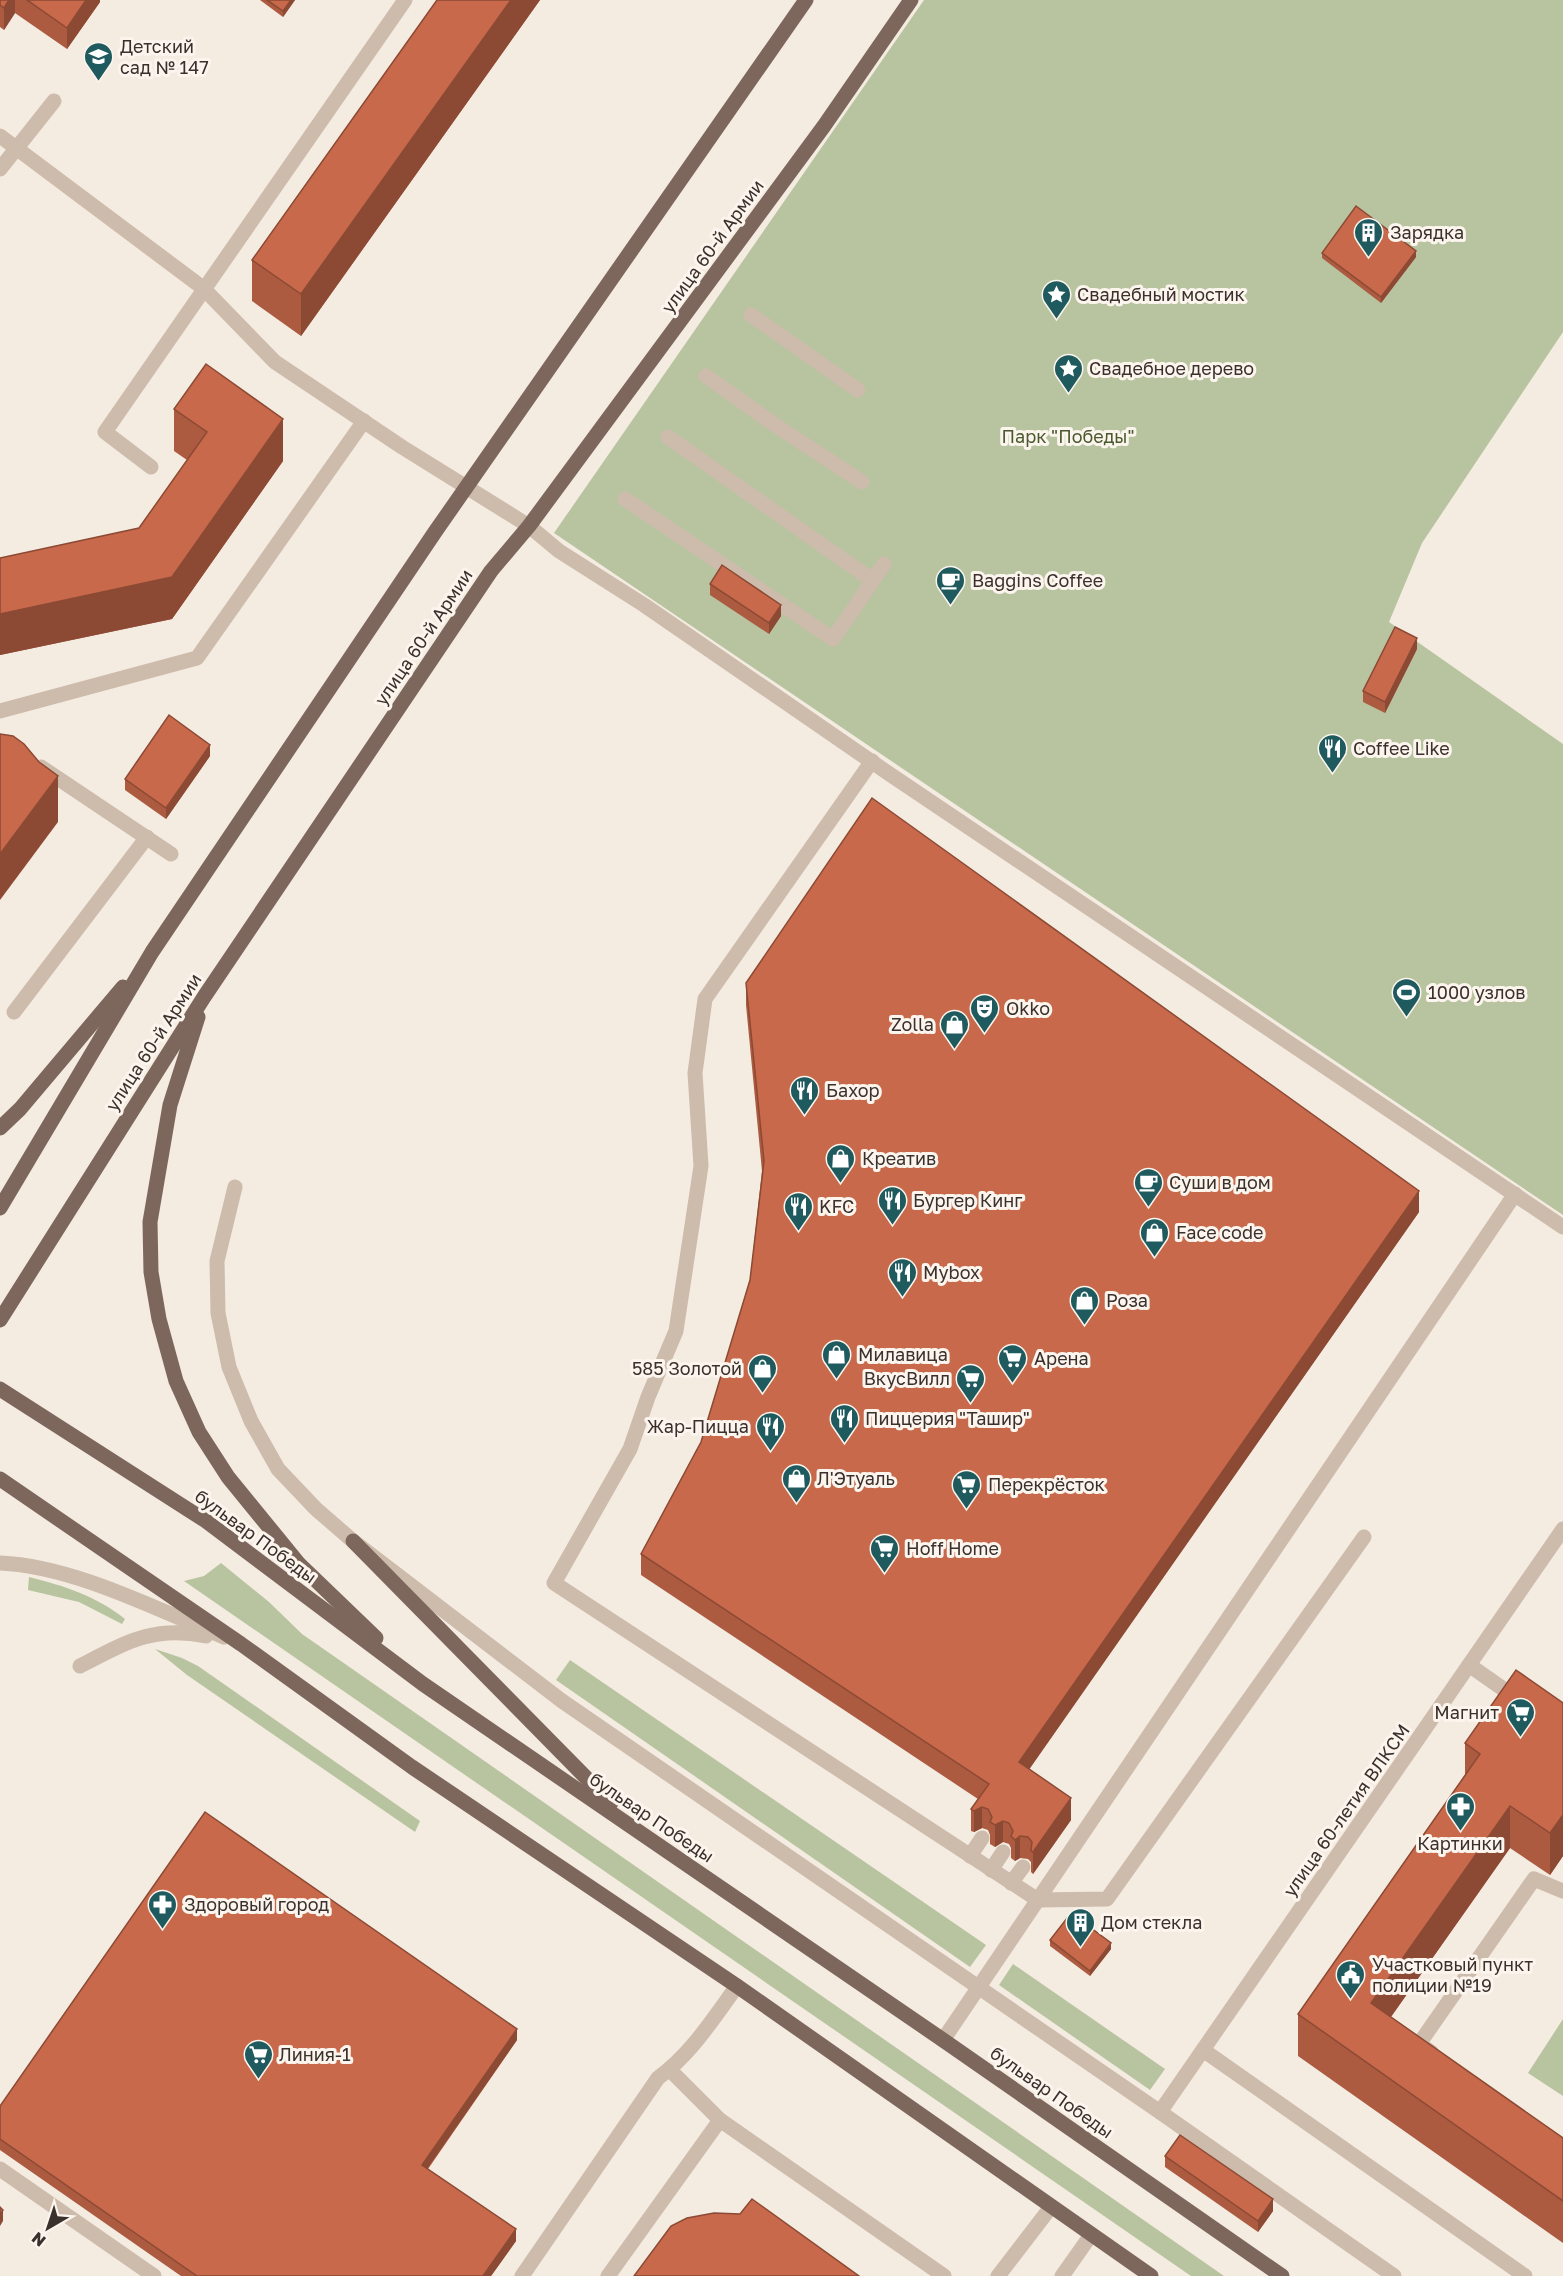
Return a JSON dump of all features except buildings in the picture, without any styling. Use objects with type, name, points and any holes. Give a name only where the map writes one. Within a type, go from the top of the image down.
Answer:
[{"type":"main road","points":[[0,1208],[152,952],[468,486],[806,0]]},
{"type":"main road","name":"улица 60-й Армии","points":[[0,1320],[204,997],[491,571],[529,526],[824,126],[911,0]]},
{"type":"main road","points":[[0,1128],[20,1109],[152,952]]},
{"type":"main road","points":[[204,997],[170,1104],[150,1222],[151,1272],[159,1319],[176,1381],[199,1432],[228,1477],[265,1523],[299,1564],[423,1684]]},
{"type":"main road","name":"бульвар Победы","points":[[0,1389],[206,1521],[423,1684],[943,2040],[1282,2276]]},
{"type":"main road","points":[[0,1479],[241,1644],[412,1767],[737,1986],[1151,2276]]},
{"type":"main road","points":[[353,1541],[636,1829]]},
{"type":"street","points":[[151,467],[105,432],[405,0]]},
{"type":"street","points":[[0,170],[54,101]]},
{"type":"street","points":[[0,136],[203,288],[275,362],[402,447],[529,526],[559,551],[645,605],[872,761],[1563,1227]]},
{"type":"street","points":[[751,315],[858,390]]},
{"type":"street","points":[[706,376],[862,482]]},
{"type":"street","points":[[0,711],[196,658],[364,421]]},
{"type":"street","points":[[668,437],[872,580]]},
{"type":"street","points":[[625,499],[833,639],[884,564]]},
{"type":"street","points":[[29,760],[171,854]]},
{"type":"street","points":[[872,761],[705,999],[695,1074],[701,1166],[676,1330],[648,1397],[630,1449],[554,1583],[1038,1900],[1107,1899],[1364,1537]]},
{"type":"street","points":[[14,1012],[147,837]]},
{"type":"street","points":[[235,1187],[217,1261],[218,1313],[229,1367],[252,1421],[278,1468],[316,1509],[353,1541],[562,1701],[1160,2112],[1394,2276]]},
{"type":"street","points":[[943,2040],[1515,1194]]},
{"type":"street","name":"улица 60-летия ВЛКСМ","points":[[1160,2112],[1563,1529]]},
{"type":"street","points":[[0,1563],[21,1564],[88,1581],[241,1644]]},
{"type":"street","points":[[80,1666],[130,1640],[153,1633],[190,1633],[241,1644]]},
{"type":"street","points":[[1469,1665],[1534,1710]]},
{"type":"street","points":[[970,1856],[982,1838]]},
{"type":"street","points":[[991,1870],[1003,1852]]},
{"type":"street","points":[[1011,1883],[1023,1867]]},
{"type":"street","points":[[1448,2064],[1419,2044],[1534,1880],[1563,1891]]},
{"type":"street","points":[[522,2276],[658,2078],[670,2070],[695,2044],[737,1986]]},
{"type":"street","points":[[1203,2050],[1525,2276]]},
{"type":"street","points":[[670,2070],[720,2120],[944,2276]]},
{"type":"street","points":[[608,2276],[720,2120]]},
{"type":"street","points":[[0,2169],[154,2276]]},
{"type":"street","points":[[998,2276],[1051,2207]]},
{"type":"street","points":[[1062,2276],[1091,2235]]},
{"type":"green space","name":"Парк \"Победы\"","points":[[924,0],[1563,0],[1563,332],[1422,543],[1389,622],[1563,744],[1563,1215],[554,533]]},
{"type":"green space","points":[[221,1563],[269,1602],[302,1634],[1224,2276],[1191,2276],[184,1581],[204,1576]]},
{"type":"green space","points":[[29,1577],[80,1593],[103,1604],[125,1619],[122,1624],[79,1602],[28,1590]]},
{"type":"green space","points":[[155,1649],[198,1666],[420,1821],[415,1832],[187,1675]]},
{"type":"green space","points":[[570,1660],[986,1945],[970,1967],[556,1680]]},
{"type":"green space","points":[[1013,1964],[1165,2069],[1150,2090],[999,1985]]},
{"type":"green space","points":[[1563,2019],[1563,2096],[1528,2073]]},
{"type":"place","name":"Детский сад № 147","points":[[99,82]]},
{"type":"place","name":"Зарядка","points":[[1369,258]]},
{"type":"place","name":"Свадебный мостик","points":[[1056,320]]},
{"type":"place","name":"Свадебное дерево","points":[[1068,394]]},
{"type":"place","name":"Baggins Coffee","points":[[951,606]]},
{"type":"place","name":"Coffee Like","points":[[1332,774]]},
{"type":"place","name":"1000 узлов","points":[[1407,1018]]},
{"type":"place","name":"Okko","points":[[985,1034]]},
{"type":"place","name":"Zolla","points":[[955,1050]]},
{"type":"place","name":"Бахор","points":[[805,1116]]},
{"type":"place","name":"Креатив","points":[[841,1184]]},
{"type":"place","name":"Суши в дом","points":[[1148,1208]]},
{"type":"place","name":"Бургер Кинг","points":[[892,1226]]},
{"type":"place","name":"KFC","points":[[798,1232]]},
{"type":"place","name":"Face code","points":[[1155,1258]]},
{"type":"place","name":"Mybox","points":[[902,1298]]},
{"type":"place","name":"Роза","points":[[1085,1326]]},
{"type":"place","name":"Милавица","points":[[837,1380]]},
{"type":"place","name":"Арена","points":[[1013,1384]]},
{"type":"place","name":"585 Золотой","points":[[763,1394]]},
{"type":"place","name":"ВкусВилл","points":[[971,1404]]},
{"type":"place","name":"Пиццерия \"Ташир\"","points":[[844,1444]]},
{"type":"place","name":"Жар-Пицца","points":[[770,1452]]},
{"type":"place","name":"Л'Этуаль","points":[[796,1504]]},
{"type":"place","name":"Перекрёсток","points":[[967,1510]]},
{"type":"place","name":"Hoff Home","points":[[885,1574]]},
{"type":"place","name":"Магнит","points":[[1520,1738]]},
{"type":"place","name":"Картинки","points":[[1460,1832]]},
{"type":"place","name":"Здоровый город","points":[[163,1930]]},
{"type":"place","name":"Дом стекла","points":[[1080,1948]]},
{"type":"place","name":"Участковый пункт полиции №19","points":[[1351,2000]]},
{"type":"place","name":"Линия-1","points":[[258,2080]]}]
